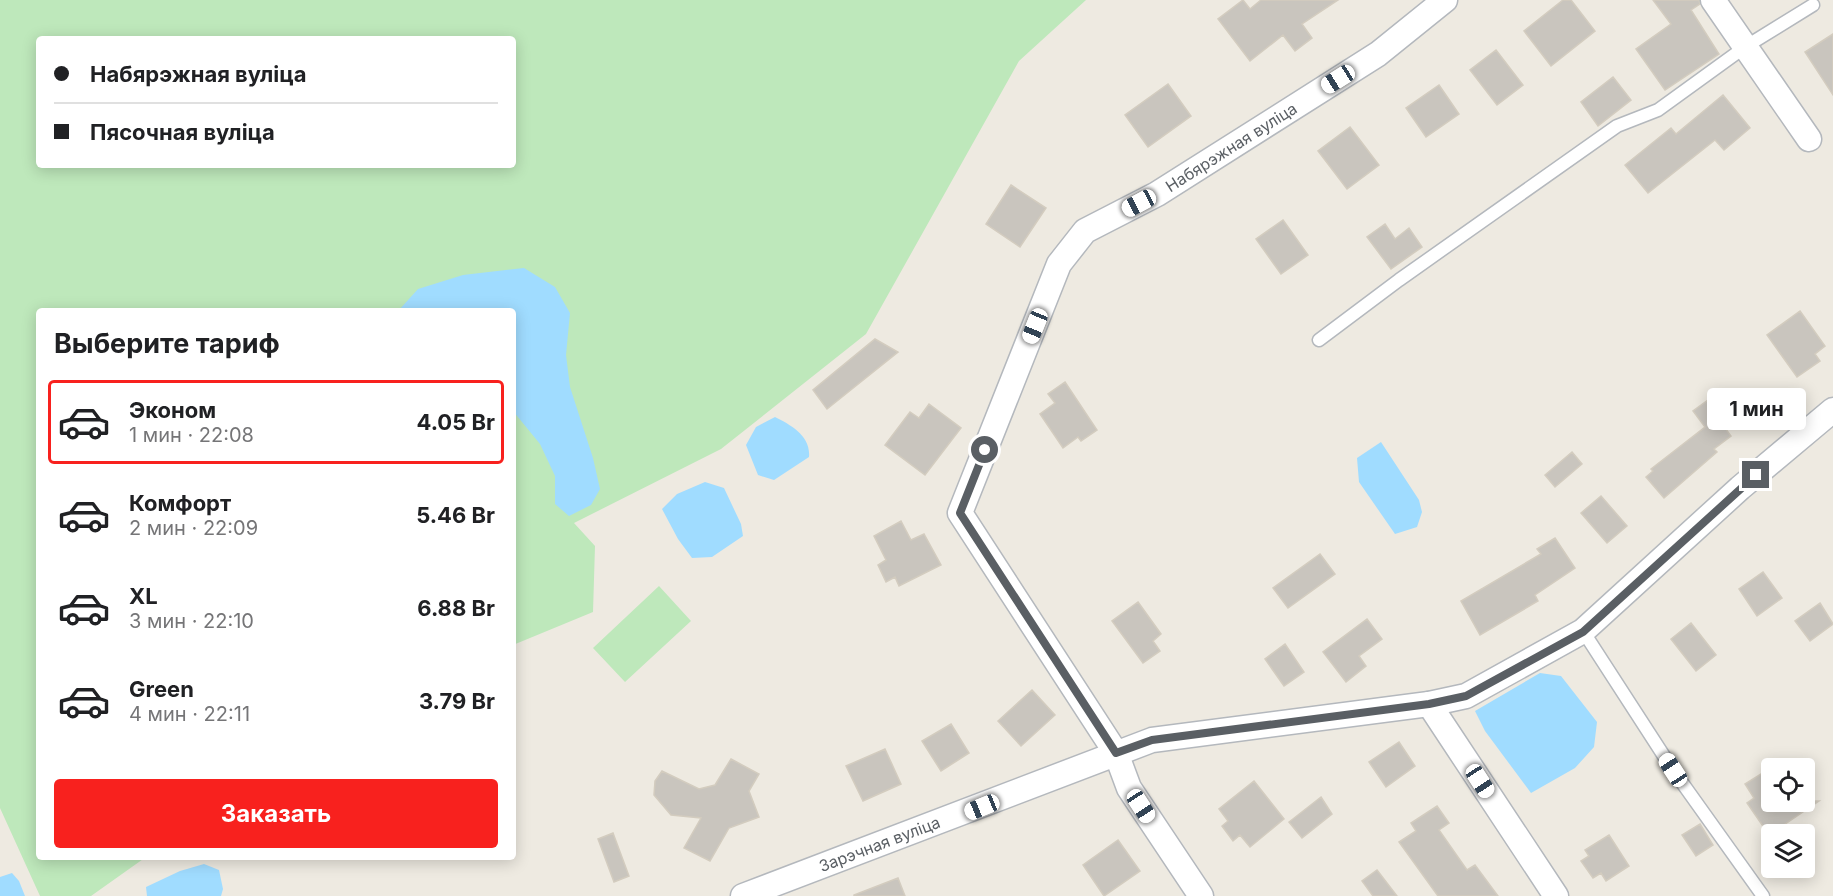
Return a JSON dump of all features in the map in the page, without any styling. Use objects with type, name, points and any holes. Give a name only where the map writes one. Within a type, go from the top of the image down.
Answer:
[{"type":"street","name":"Набярэжная вуліца","points":[[1116,753],[960,513],[1059,264],[1085,231],[1157,194],[1378,54],[1445,0]]},
{"type":"street","points":[[1713,0],[1809,139]]},
{"type":"street","name":"Зарэчная вуліца","points":[[748,895],[1152,740],[1429,704],[1466,696],[1583,632],[1740,488],[1833,410]]},
{"type":"street","points":[[1429,704],[1556,896]]},
{"type":"street","points":[[1116,753],[1130,788],[1201,896]]},
{"type":"lane","points":[[1319,340],[1399,280],[1617,126],[1658,110],[1745,47],[1813,5]]},
{"type":"lane","points":[[1583,632],[1673,770],[1762,896]]},
{"type":"green space","points":[[0,0],[1086,0],[1019,61],[866,334],[721,449],[574,523],[595,546],[593,612],[516,644],[516,308],[36,308],[36,860],[142,860],[91,896],[40,896],[0,808]]},
{"type":"green space","points":[[659,586],[691,621],[625,682],[593,648]]},
{"type":"water","points":[[524,268],[555,287],[570,313],[566,355],[570,387],[593,458],[600,489],[591,505],[569,516],[555,504],[555,476],[540,444],[516,415],[516,308],[401,308],[418,289],[463,275]]},
{"type":"water","points":[[775,417],[799,432],[807,443],[809,457],[774,480],[758,475],[746,445],[756,427]]},
{"type":"water","points":[[1381,442],[1419,500],[1422,512],[1417,527],[1395,534],[1359,482],[1357,458]]},
{"type":"water","points":[[705,482],[724,488],[741,524],[743,536],[712,557],[692,558],[678,539],[662,509],[677,494]]},
{"type":"water","points":[[1540,673],[1561,676],[1597,722],[1594,747],[1575,768],[1531,793],[1485,731],[1475,711]]},
{"type":"water","points":[[204,864],[219,870],[223,889],[221,896],[147,896],[146,887],[180,871]]},
{"type":"water","points":[[12,873],[19,881],[25,896],[0,896],[0,877]]},
{"type":"building","points":[[1243,0],[1250,9],[1261,0],[1338,0],[1302,24],[1312,38],[1295,51],[1283,35],[1250,61],[1218,19]]},
{"type":"building","points":[[1563,0],[1571,0],[1595,31],[1551,66],[1524,31]]},
{"type":"building","points":[[1653,0],[1699,0],[1700,4],[1691,10],[1719,54],[1665,90],[1636,49],[1671,24]]},
{"type":"building","points":[[1833,34],[1833,95],[1805,52]]},
{"type":"building","points":[[1496,50],[1523,85],[1497,105],[1470,70]]},
{"type":"building","points":[[1613,77],[1631,100],[1598,126],[1581,102]]},
{"type":"building","points":[[1168,84],[1191,116],[1148,147],[1125,115]]},
{"type":"building","points":[[1439,85],[1459,114],[1426,137],[1406,108]]},
{"type":"building","points":[[1723,95],[1750,128],[1724,150],[1715,140],[1648,193],[1625,165],[1671,128],[1676,134]]},
{"type":"building","points":[[1350,127],[1379,165],[1347,189],[1318,151]]},
{"type":"building","points":[[1011,185],[1046,208],[1020,247],[986,224]]},
{"type":"building","points":[[1283,220],[1308,255],[1281,274],[1256,239]]},
{"type":"building","points":[[1385,224],[1395,239],[1409,228],[1422,247],[1391,269],[1367,237]]},
{"type":"building","points":[[1800,311],[1825,346],[1815,354],[1820,361],[1797,377],[1767,335]]},
{"type":"building","points":[[875,339],[898,352],[827,409],[813,390]]},
{"type":"building","points":[[1065,382],[1097,430],[1081,441],[1078,437],[1063,448],[1040,414],[1055,403],[1048,394]]},
{"type":"building","points":[[1719,392],[1733,411],[1720,421],[1731,436],[1714,449],[1717,452],[1664,498],[1646,477],[1653,471],[1651,469],[1705,427],[1693,411]]},
{"type":"building","points":[[929,404],[961,428],[925,475],[885,445],[910,412],[919,418]]},
{"type":"building","points":[[1572,452],[1582,464],[1555,487],[1545,475]]},
{"type":"building","points":[[1601,496],[1627,526],[1607,543],[1581,513]]},
{"type":"building","points":[[901,521],[911,540],[924,534],[941,565],[899,586],[895,577],[886,582],[878,565],[886,560],[874,536]]},
{"type":"building","points":[[1555,538],[1575,568],[1535,595],[1538,601],[1480,635],[1461,601],[1541,554],[1537,549]]},
{"type":"building","points":[[1320,554],[1335,574],[1288,608],[1273,588]]},
{"type":"building","points":[[1763,572],[1782,598],[1757,616],[1739,589]]},
{"type":"building","points":[[1138,602],[1161,634],[1153,641],[1160,651],[1143,663],[1112,621]]},
{"type":"building","points":[[1820,603],[1833,624],[1810,641],[1795,621]]},
{"type":"building","points":[[1367,619],[1382,639],[1359,656],[1366,666],[1346,682],[1323,652]]},
{"type":"building","points":[[1691,623],[1716,655],[1696,671],[1671,639]]},
{"type":"building","points":[[1285,644],[1304,672],[1284,686],[1265,659]]},
{"type":"building","points":[[1032,690],[1055,715],[1021,746],[998,721]]},
{"type":"building","points":[[951,724],[969,753],[941,771],[922,741]]},
{"type":"building","points":[[1399,742],[1415,766],[1386,787],[1369,762]]},
{"type":"building","points":[[885,749],[901,784],[863,801],[846,766]]},
{"type":"building","points":[[731,759],[759,774],[749,791],[759,817],[729,828],[710,861],[684,848],[701,818],[671,815],[654,795],[655,781],[662,771],[699,789],[715,785]]},
{"type":"building","points":[[1761,774],[1761,812],[1803,812],[1785,824],[1761,824],[1747,803],[1754,798],[1745,784]]},
{"type":"building","points":[[1254,781],[1284,819],[1250,847],[1240,835],[1233,841],[1222,826],[1228,821],[1219,809]]},
{"type":"building","points":[[1321,797],[1332,814],[1302,838],[1289,822]]},
{"type":"building","points":[[1437,806],[1449,823],[1439,830],[1467,870],[1475,865],[1498,896],[1438,896],[1399,842],[1416,831],[1411,823]]},
{"type":"building","points":[[1700,824],[1713,845],[1696,856],[1682,835]]},
{"type":"building","points":[[613,833],[629,876],[614,882],[598,839]]},
{"type":"building","points":[[1609,835],[1629,866],[1606,881],[1601,873],[1593,878],[1581,861],[1589,856],[1585,850]]},
{"type":"building","points":[[1118,840],[1140,871],[1104,896],[1083,865]]},
{"type":"building","points":[[1377,870],[1397,896],[1373,896],[1362,881]]},
{"type":"building","points":[[898,878],[905,896],[854,896],[854,895]]},
{"type":"route","points":[[985,450],[960,513],[1116,753],[1152,740],[1429,704],[1466,696],[1583,632],[1756,475]]}]
